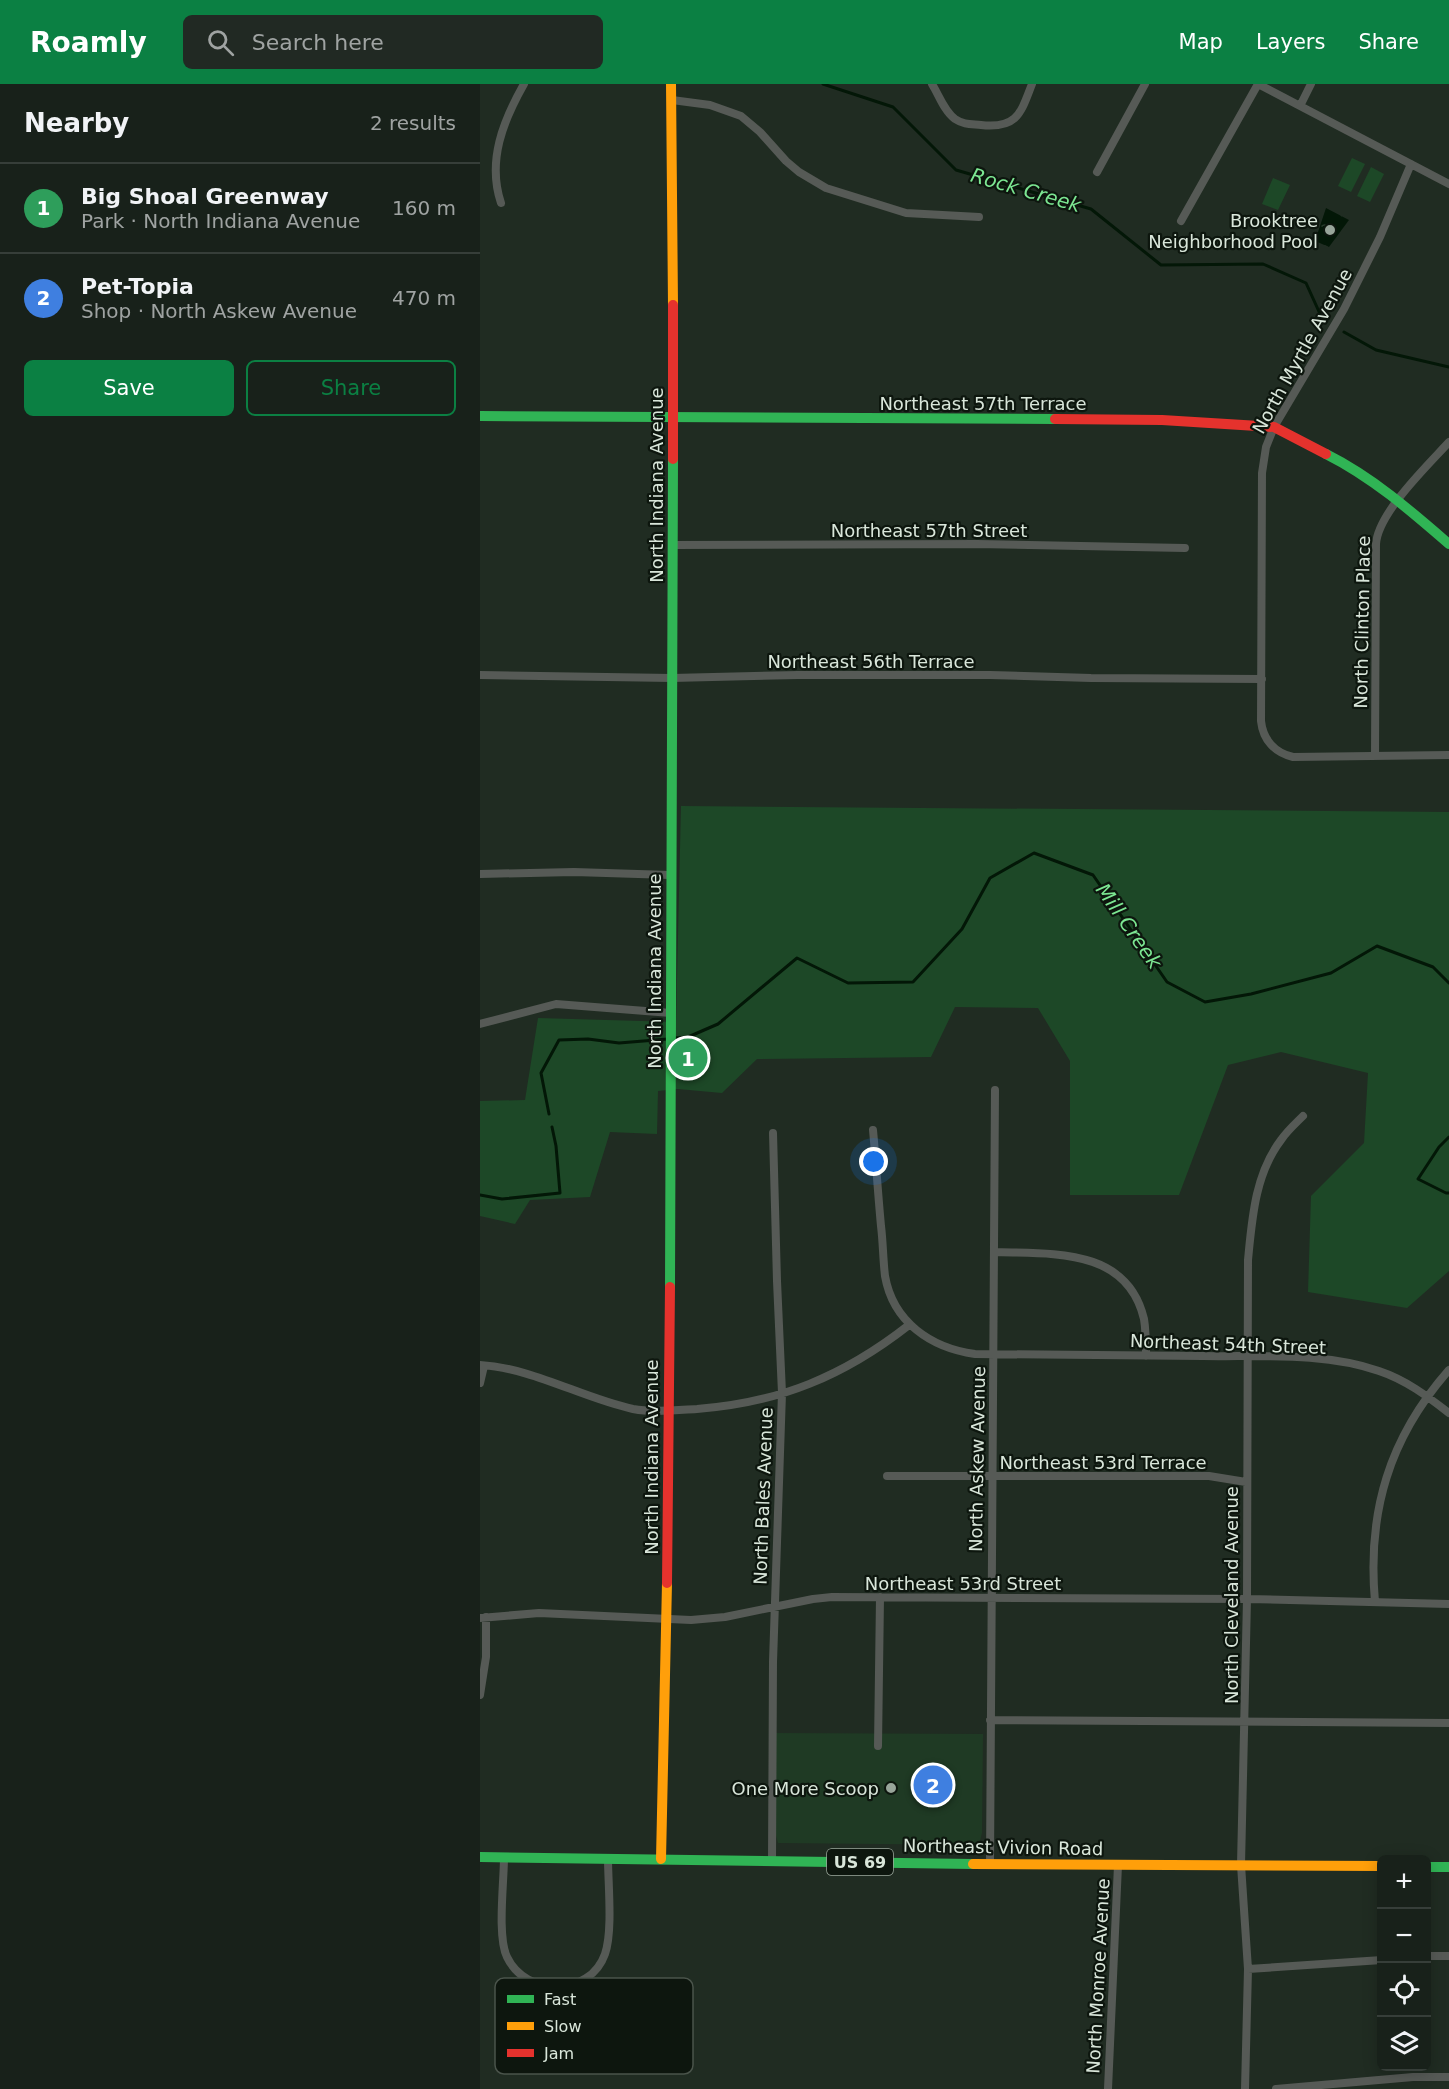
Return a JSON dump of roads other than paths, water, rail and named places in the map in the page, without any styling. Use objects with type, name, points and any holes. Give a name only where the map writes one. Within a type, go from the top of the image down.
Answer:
[{"type":"street","points":[[501,203],[495,186],[496,153],[506,121],[524,84]]},
{"type":"street","name":"North Indiana Avenue","points":[[661,1859],[669,1515],[672,84]]},
{"type":"street","points":[[932,84],[954,118],[966,125],[994,126],[1003,125],[1021,111],[1032,84]]},
{"type":"street","points":[[1097,172],[1146,84]]},
{"type":"street","points":[[1181,221],[1258,84],[1449,184]]},
{"type":"street","points":[[1299,106],[1311,84]]},
{"type":"street","points":[[672,100],[710,105],[741,116],[760,132],[786,161],[799,172],[826,188],[906,213],[979,217]]},
{"type":"street","name":"North Myrtle Avenue","points":[[1375,756],[1293,757],[1281,753],[1264,734],[1261,721],[1262,473],[1266,447],[1274,427],[1344,309],[1380,237],[1411,164]]},
{"type":"street","name":"Northeast 57th Terrace","points":[[480,416],[1162,420],[1274,427],[1339,460],[1398,500],[1449,544]]},
{"type":"street","name":"North Clinton Place","points":[[1375,756],[1376,539],[1382,522],[1398,500],[1449,442]]},
{"type":"street","name":"Northeast 57th Street","points":[[672,545],[976,544],[1185,548]]},
{"type":"street","name":"Northeast 56th Terrace","points":[[480,675],[672,678],[798,675],[990,675],[1262,679]]},
{"type":"street","points":[[1375,756],[1449,755]]},
{"type":"street","points":[[480,873],[670,875]]},
{"type":"street","points":[[480,1024],[556,1004],[670,1013]]},
{"type":"street","name":"North Askew Avenue","points":[[990,1864],[995,1089]]},
{"type":"street","name":"North Cleveland Avenue","points":[[1245,2089],[1248,1969],[1240,1864],[1247,1599],[1248,1260],[1257,1195],[1263,1173],[1281,1139],[1303,1116]]},
{"type":"street","points":[[480,1383],[482,1366],[515,1371],[634,1409],[668,1411],[727,1407],[805,1386],[839,1372],[888,1341],[909,1325],[890,1293],[885,1274],[873,1130]]},
{"type":"street","name":"North Bales Avenue","points":[[772,1861],[775,1607],[782,1393],[773,1133]]},
{"type":"street","points":[[994,1252],[1080,1257],[1113,1273],[1130,1290],[1139,1306],[1146,1332],[1146,1356]]},
{"type":"street","name":"Northeast 54th Street","points":[[909,1325],[929,1340],[948,1348],[975,1354],[1300,1358],[1362,1366],[1396,1377],[1449,1413]]},
{"type":"street","points":[[1375,1602],[1373,1562],[1381,1497],[1394,1455],[1428,1397],[1449,1370]]},
{"type":"street","name":"Northeast 53rd Terrace","points":[[887,1476],[1209,1476],[1246,1482]]},
{"type":"street","name":"Northeast 53rd Street","points":[[483,1618],[549,1613],[691,1620],[725,1617],[832,1597],[1247,1599],[1449,1604]]},
{"type":"street","points":[[878,1746],[880,1597]]},
{"type":"street","points":[[480,1695],[486,1657],[483,1618]]},
{"type":"street","points":[[990,1720],[1449,1723]]},
{"type":"street","name":"Northeast Vivion Road","points":[[480,1857],[990,1864],[1377,1866]]},
{"type":"street","points":[[504,1857],[502,1941],[507,1958],[517,1972],[525,1978]]},
{"type":"street","points":[[585,1978],[595,1971],[604,1957],[609,1940],[608,1858]]},
{"type":"street","name":"North Monroe Avenue","points":[[1108,2089],[1118,1864]]},
{"type":"street","points":[[1431,1867],[1449,1867]]},
{"type":"street","points":[[1431,1956],[1449,1956]]},
{"type":"street","points":[[1248,1969],[1377,1960]]},
{"type":"street","points":[[1276,2089],[1413,2077],[1449,2077]]},
{"type":"water","name":"Brooktree Neighborhood Pool","points":[[1326,208],[1349,220],[1329,247],[1315,241]]},
{"type":"waterway","name":"Rock Creek","points":[[823,84],[893,107],[956,170],[1091,209],[1161,265],[1263,264],[1306,283],[1321,316]]},
{"type":"waterway","name":"Rock Creek","points":[[1344,332],[1376,350],[1449,367]]},
{"type":"waterway","name":"Mill Creek","points":[[675,1038],[688,1037],[718,1024],[797,958],[848,983],[913,982],[962,929],[990,878],[1034,853],[1093,875],[1167,982],[1205,1002],[1251,994],[1331,973],[1377,946],[1433,967],[1449,983]]},
{"type":"waterway","name":"Mill Creek","points":[[549,1114],[541,1073],[559,1040],[588,1039],[619,1043],[668,1039]]},
{"type":"waterway","name":"Mill Creek","points":[[480,1195],[502,1199],[560,1193],[552,1127]]},
{"type":"waterway","name":"Mill Creek","points":[[1449,1137],[1439,1147],[1418,1179],[1449,1193]]},
{"type":"place","name":"Brooktree Neighborhood Pool","points":[[1330,230]]},
{"type":"place","name":"Big Shoal Greenway","points":[[688,1058]]},
{"type":"place","name":"Pet-Topia","points":[[933,1785]]},
{"type":"place","name":"One More Scoop","points":[[891,1788]]}]
